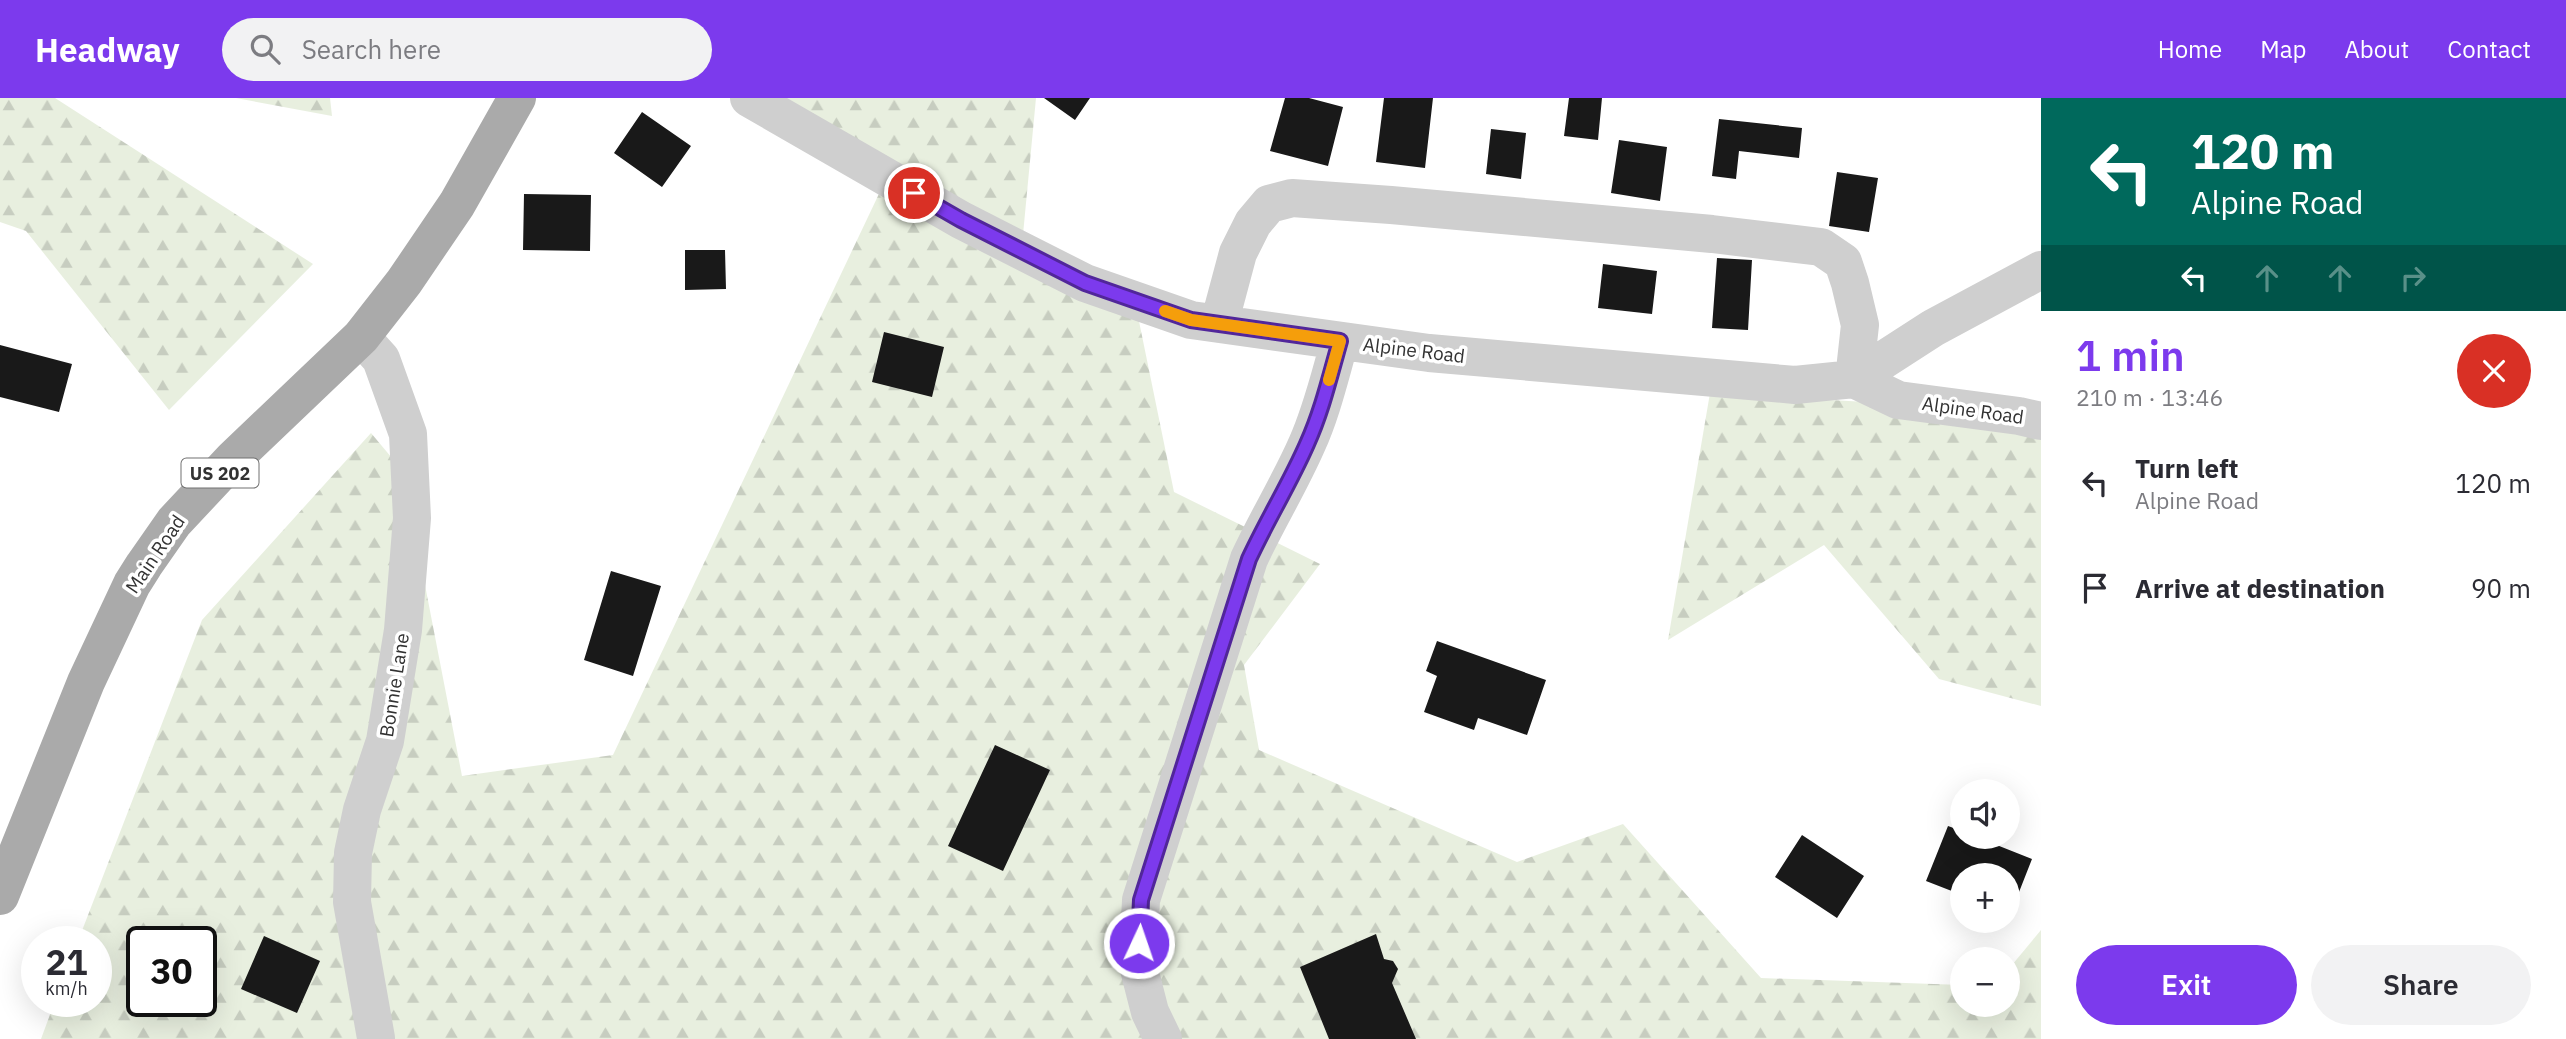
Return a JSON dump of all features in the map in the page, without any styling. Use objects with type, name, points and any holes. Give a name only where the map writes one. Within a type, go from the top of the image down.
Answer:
[{"type":"main road","name":"Main Road","points":[[0,895],[86,682],[140,572],[174,522],[233,459],[361,337],[404,282],[457,204],[516,98]]},
{"type":"street","name":"Alpine Road","points":[[750,98],[961,220],[1085,283],[1191,320],[1429,354],[1795,385],[1854,379],[1898,400],[2019,415],[2041,421]]},
{"type":"street","points":[[1219,324],[1238,253],[1253,223],[1269,204],[1292,198],[1404,206],[1712,234],[1821,247],[1843,262],[1850,282],[1860,325],[1854,379]]},
{"type":"street","points":[[1854,379],[1933,328],[2041,270]]},
{"type":"street","name":"Bonnie Lane","points":[[361,337],[381,359],[408,434],[412,518],[403,630],[385,741],[362,810],[353,853],[352,902],[376,1038]]},
{"type":"street","points":[[1163,1039],[1150,1012],[1138,965],[1141,900],[1249,559],[1307,444],[1321,410],[1340,341]]},
{"type":"green space","points":[[0,98],[55,98],[313,264],[169,410],[26,231],[0,222]]},
{"type":"green space","points":[[236,98],[330,98],[332,116]]},
{"type":"green space","points":[[751,98],[1036,98],[1022,245],[1133,292],[1174,492],[1320,564],[1244,665],[1259,750],[1517,862],[1623,824],[1761,978],[1950,985],[1950,1017],[2020,1017],[2020,955],[2041,930],[2041,1039],[41,1039],[49,1017],[112,1017],[112,926],[84,926],[202,620],[371,433],[397,464],[412,518],[462,776],[613,755],[886,179]]},
{"type":"green space","points":[[1710,393],[2041,412],[2041,706],[1939,679],[1824,545],[1668,640]]},
{"type":"building","points":[[1044,98],[1090,98],[1075,120]]},
{"type":"building","points":[[1285,98],[1309,98],[1343,107],[1328,166],[1270,151]]},
{"type":"building","points":[[1384,98],[1433,98],[1425,168],[1376,162]]},
{"type":"building","points":[[1569,98],[1602,98],[1598,140],[1564,136]]},
{"type":"building","points":[[642,112],[691,146],[662,187],[614,153]]},
{"type":"building","points":[[1719,119],[1802,128],[1799,158],[1739,151],[1736,179],[1712,176]]},
{"type":"building","points":[[1491,129],[1526,133],[1521,179],[1486,174]]},
{"type":"building","points":[[1619,140],[1667,147],[1660,201],[1611,193]]},
{"type":"building","points":[[1837,172],[1878,178],[1869,232],[1829,226]]},
{"type":"building","points":[[524,194],[591,195],[590,251],[523,250]]},
{"type":"building","points":[[685,250],[725,250],[726,289],[685,290]]},
{"type":"building","points":[[1717,258],[1752,260],[1748,330],[1712,328]]},
{"type":"building","points":[[1603,264],[1657,271],[1652,314],[1598,308]]},
{"type":"building","points":[[884,332],[944,347],[932,397],[872,382]]},
{"type":"building","points":[[0,345],[72,364],[59,412],[0,397]]},
{"type":"building","points":[[611,571],[661,586],[633,676],[584,660]]},
{"type":"building","points":[[1437,641],[1546,680],[1527,735],[1478,718],[1474,730],[1424,712],[1437,676],[1426,671]]},
{"type":"building","points":[[995,745],[1050,770],[1003,871],[948,846]]},
{"type":"building","points":[[1948,826],[1950,849],[2007,849],[2032,859],[2020,890],[2020,863],[1950,863],[1950,890],[1926,881]]},
{"type":"building","points":[[1802,835],[1864,876],[1837,918],[1775,877]]},
{"type":"building","points":[[1376,934],[1384,959],[1393,961],[1398,969],[1392,983],[1416,1039],[1329,1039],[1300,967]]},
{"type":"building","points":[[264,936],[320,961],[297,1013],[241,989]]},
{"type":"slow traffic","points":[[1165,311],[1191,320],[1340,341],[1329,380]]},
{"type":"route","points":[[914,193],[1085,283],[1170,313],[1191,320],[1340,341],[1321,410],[1307,444],[1249,559],[1141,900],[1139,943]]}]
